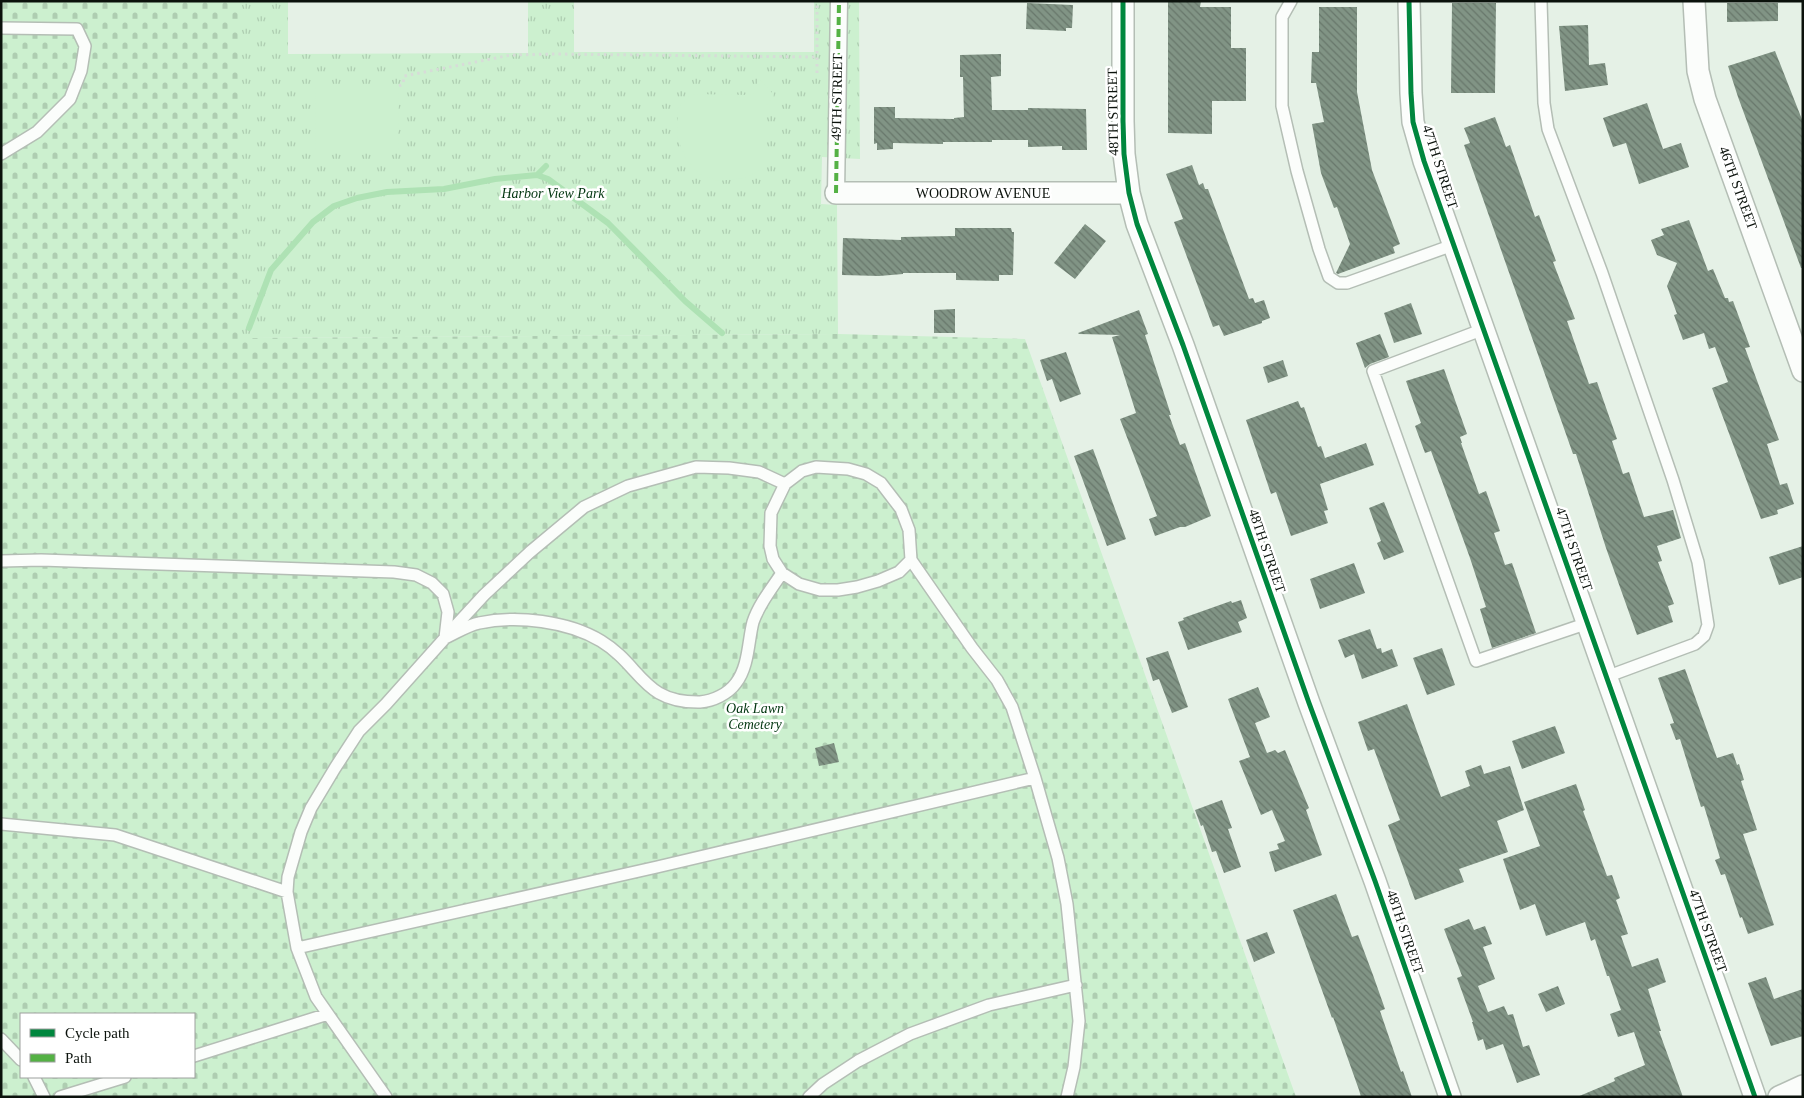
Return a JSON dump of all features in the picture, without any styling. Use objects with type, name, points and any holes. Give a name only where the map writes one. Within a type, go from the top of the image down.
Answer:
[{"type":"street","name":"49TH STREET","points":[[836,193],[839,1]]},
{"type":"street","name":"48TH STREET","points":[[1123,1],[1124,154],[1129,193],[1137,224],[1183,344],[1309,703],[1379,890],[1450,1097]]},
{"type":"street","name":"47TH STREET","points":[[1409,1],[1410,93],[1413,122],[1424,161],[1755,1097]]},
{"type":"street","name":"46TH STREET","points":[[1694,1],[1698,71],[1705,99],[1803,371]]},
{"type":"street","name":"WOODROW AVENUE","points":[[836,193],[1129,193]]},
{"type":"street","points":[[1779,1097],[1803,1086]]},
{"type":"lane","points":[[1291,1],[1282,17],[1282,106],[1297,171],[1319,250],[1330,277],[1338,283],[1347,283],[1454,245]]},
{"type":"lane","points":[[1541,1],[1544,103],[1548,129],[1602,273],[1673,480],[1698,562],[1708,625],[1704,636],[1695,644],[1606,677]]},
{"type":"lane","points":[[1,28],[77,29],[85,46],[82,71],[70,99],[36,132],[1,154]]},
{"type":"lane","points":[[1484,329],[1373,371],[1399,446],[1476,662],[1588,623]]},
{"type":"lane","points":[[386,1097],[316,997],[297,948],[287,892],[288,877],[301,832],[311,808],[359,730],[386,704],[484,595],[530,552],[584,507],[628,486],[696,467],[729,468],[759,472],[785,484]]},
{"type":"lane","points":[[911,560],[899,572],[878,581],[838,590],[820,590],[799,584],[782,573],[773,559],[770,513],[785,484],[802,471],[816,467],[848,469],[866,474],[882,483],[901,509],[909,530],[911,560],[997,680],[1012,707],[1058,858],[1067,904],[1079,1021],[1074,1068],[1067,1097]]},
{"type":"lane","points":[[1,561],[41,560],[311,569],[394,572],[416,575],[432,583],[443,594],[448,612],[445,638]]},
{"type":"lane","points":[[445,638],[478,623],[511,619],[566,627],[601,641],[623,659],[646,684],[666,697],[684,702],[709,701],[726,692],[736,683],[744,668],[754,620],[782,573]]},
{"type":"lane","points":[[297,948],[657,868],[1035,778]]},
{"type":"lane","points":[[1,824],[115,834],[287,892]]},
{"type":"lane","points":[[810,1097],[823,1084],[858,1061],[910,1034],[989,1005],[1076,985]]},
{"type":"lane","points":[[195,1056],[328,1014]]},
{"type":"lane","points":[[1,1039],[20,1059]]},
{"type":"lane","points":[[34,1078],[44,1097]]},
{"type":"lane","points":[[60,1097],[122,1078]]},
{"type":"path","points":[[399,86],[404,84],[404,76],[511,55],[817,58]]},
{"type":"green space","name":"Oak Lawn Cemetery","points":[[1,1],[240,1],[240,338],[838,334],[1025,339],[1296,1097],[1,1097]]},
{"type":"green space","name":"Harbor View Park","points":[[240,1],[288,1],[288,54],[528,53],[528,1],[574,1],[574,52],[814,52],[814,1],[859,1],[860,159],[822,157],[821,204],[837,205],[838,334],[240,338]]},
{"type":"green space","points":[[759,78],[774,95],[765,107],[765,168],[744,178],[718,181],[699,174],[686,159],[677,137],[678,108],[691,94],[753,95]]},
{"type":"green space","points":[[316,86],[399,86],[398,151],[315,151]]},
{"type":"building","points":[[1168,1],[1201,1],[1200,7],[1231,7],[1231,48],[1246,48],[1246,101],[1212,101],[1212,134],[1168,133]]},
{"type":"building","points":[[1027,3],[1073,5],[1072,28],[1066,28],[1066,31],[1026,29]]},
{"type":"building","points":[[1452,3],[1496,3],[1495,93],[1451,93]]},
{"type":"building","points":[[1727,3],[1778,3],[1778,21],[1727,22]]},
{"type":"building","points":[[1319,7],[1357,7],[1357,92],[1372,170],[1400,244],[1393,247],[1395,253],[1338,274],[1336,273],[1350,244],[1337,207],[1334,208],[1321,173],[1312,124],[1324,122],[1316,83],[1311,83],[1312,52],[1319,52]]},
{"type":"building","points":[[1588,25],[1589,65],[1605,63],[1608,85],[1565,91],[1559,26]]},
{"type":"building","points":[[1775,51],[1803,122],[1803,268],[1801,268],[1728,66]]},
{"type":"building","points":[[1001,54],[1001,76],[991,77],[992,110],[1028,110],[1028,108],[1086,109],[1087,150],[1062,150],[1062,146],[1028,147],[1028,140],[992,140],[992,142],[943,142],[943,144],[893,143],[893,149],[877,150],[877,143],[874,144],[874,107],[895,107],[895,118],[954,119],[964,117],[963,77],[960,77],[960,55]]},
{"type":"building","points":[[1647,103],[1663,149],[1681,143],[1689,167],[1639,184],[1626,143],[1613,147],[1603,118]]},
{"type":"building","points":[[1495,117],[1506,147],[1510,145],[1535,217],[1539,215],[1556,261],[1553,262],[1575,319],[1567,321],[1589,384],[1597,382],[1617,439],[1612,441],[1623,474],[1629,472],[1644,517],[1673,510],[1681,538],[1657,546],[1662,561],[1658,562],[1674,604],[1668,606],[1673,622],[1637,635],[1606,548],[1576,454],[1573,454],[1464,145],[1470,143],[1464,128]]},
{"type":"building","points":[[1192,165],[1199,185],[1203,183],[1205,189],[1208,189],[1249,299],[1253,298],[1255,303],[1264,300],[1270,318],[1262,321],[1262,323],[1224,336],[1219,325],[1213,327],[1174,222],[1183,219],[1166,174]]},
{"type":"building","points":[[1689,220],[1708,271],[1713,269],[1725,298],[1728,298],[1729,302],[1733,301],[1750,347],[1745,348],[1779,440],[1767,444],[1780,485],[1787,483],[1794,504],[1777,510],[1778,514],[1761,519],[1712,388],[1728,382],[1715,347],[1709,349],[1704,333],[1683,340],[1674,315],[1677,314],[1667,286],[1677,263],[1657,255],[1651,240],[1664,235],[1661,229]]},
{"type":"building","points":[[1085,224],[1106,241],[1075,279],[1054,263]]},
{"type":"building","points":[[955,228],[1011,228],[1012,232],[1014,232],[1013,275],[999,275],[999,281],[956,280],[956,273],[903,273],[879,276],[842,275],[843,238],[901,240],[901,237],[955,236]]},
{"type":"building","points":[[1411,303],[1422,334],[1394,343],[1384,313]]},
{"type":"building","points":[[955,309],[955,333],[934,333],[934,310]]},
{"type":"building","points":[[1139,310],[1148,334],[1145,335],[1171,415],[1169,415],[1180,445],[1185,443],[1211,516],[1185,527],[1155,536],[1149,519],[1157,516],[1120,419],[1136,413],[1112,337],[1120,335],[1078,333]]},
{"type":"building","points":[[1380,334],[1389,357],[1370,364],[1365,368],[1356,343]]},
{"type":"building","points":[[1066,352],[1081,394],[1060,402],[1052,379],[1047,381],[1040,360]]},
{"type":"building","points":[[1283,360],[1288,376],[1268,383],[1263,367]]},
{"type":"building","points":[[1444,369],[1467,434],[1460,437],[1461,443],[1479,494],[1486,491],[1500,531],[1494,533],[1505,565],[1512,563],[1536,633],[1492,648],[1480,609],[1486,607],[1431,451],[1425,453],[1415,426],[1421,423],[1406,381]]},
{"type":"building","points":[[1298,401],[1301,408],[1304,407],[1318,447],[1321,446],[1325,458],[1366,443],[1374,465],[1320,484],[1328,510],[1324,511],[1328,523],[1291,536],[1276,492],[1271,494],[1246,420]]},
{"type":"building","points":[[1093,449],[1126,539],[1107,546],[1074,456]]},
{"type":"building","points":[[1384,502],[1404,552],[1384,560],[1377,543],[1381,541],[1369,508]]},
{"type":"building","points":[[1803,546],[1803,577],[1779,585],[1769,557]]},
{"type":"building","points":[[1354,563],[1365,593],[1320,609],[1310,579]]},
{"type":"building","points":[[1241,600],[1247,618],[1238,622],[1242,632],[1188,650],[1178,622],[1184,620],[1183,618],[1231,601],[1232,603]]},
{"type":"building","points":[[1370,629],[1377,649],[1381,648],[1382,653],[1392,649],[1398,666],[1362,679],[1354,654],[1345,658],[1338,640]]},
{"type":"building","points":[[1442,648],[1455,685],[1427,695],[1413,658]]},
{"type":"building","points":[[1168,651],[1188,707],[1172,713],[1159,679],[1153,681],[1146,658]]},
{"type":"building","points":[[1685,669],[1717,758],[1733,753],[1737,765],[1739,764],[1744,780],[1741,781],[1757,830],[1743,834],[1774,925],[1748,934],[1742,917],[1740,918],[1725,874],[1721,875],[1715,860],[1720,858],[1704,806],[1701,807],[1680,739],[1676,740],[1670,724],[1674,723],[1658,678]]},
{"type":"building","points":[[1258,687],[1270,717],[1255,723],[1267,753],[1275,750],[1278,753],[1285,750],[1309,808],[1306,810],[1322,855],[1275,872],[1269,852],[1279,849],[1277,844],[1285,841],[1272,810],[1261,815],[1239,761],[1250,757],[1228,699]]},
{"type":"building","points":[[1407,704],[1441,797],[1470,786],[1465,771],[1481,765],[1484,774],[1510,766],[1524,810],[1497,821],[1508,852],[1459,869],[1464,882],[1415,900],[1388,825],[1400,820],[1374,749],[1368,751],[1358,722]]},
{"type":"building","points":[[1555,726],[1565,753],[1522,769],[1512,741]]},
{"type":"building","points":[[834,743],[839,762],[819,766],[815,748]]},
{"type":"building","points":[[1576,784],[1585,810],[1583,811],[1607,876],[1612,875],[1620,898],[1616,900],[1628,934],[1621,936],[1632,967],[1658,958],[1666,982],[1648,989],[1661,1031],[1659,1031],[1683,1097],[1577,1097],[1615,1081],[1614,1078],[1645,1065],[1634,1032],[1618,1037],[1610,1014],[1621,1010],[1595,939],[1591,941],[1585,922],[1546,936],[1535,904],[1520,910],[1503,859],[1540,846],[1524,802]]},
{"type":"building","points":[[1222,800],[1232,828],[1228,829],[1241,867],[1224,873],[1216,851],[1212,852],[1203,825],[1201,826],[1195,810]]},
{"type":"building","points":[[1336,894],[1352,937],[1358,935],[1373,975],[1385,1009],[1380,1011],[1401,1072],[1403,1071],[1412,1097],[1361,1097],[1293,910]]},
{"type":"building","points":[[1469,919],[1474,930],[1485,926],[1492,944],[1483,947],[1495,979],[1478,986],[1488,1012],[1504,1006],[1508,1015],[1513,1014],[1523,1047],[1529,1045],[1540,1075],[1517,1083],[1503,1044],[1486,1050],[1483,1039],[1478,1041],[1457,978],[1462,976],[1444,929]]},
{"type":"building","points":[[1267,932],[1275,953],[1254,962],[1246,940]]},
{"type":"building","points":[[1766,977],[1774,999],[1803,989],[1803,1036],[1771,1046],[1748,983]]},
{"type":"building","points":[[1558,986],[1565,1004],[1546,1012],[1538,994]]},
{"type":"waterway","points":[[537,175],[546,166]]},
{"type":"waterway","points":[[249,328],[271,270],[313,222],[334,206],[357,198],[387,192],[444,189],[495,179],[537,175],[548,179],[608,223],[685,301],[722,333]]},
{"type":"marked path","points":[[836,193],[839,1]]},
{"type":"cycle path","points":[[1123,1],[1124,154],[1129,193],[1137,224],[1183,345],[1309,703],[1375,881],[1450,1097]]},
{"type":"cycle path","points":[[1409,1],[1413,122],[1424,161],[1755,1097]]}]
